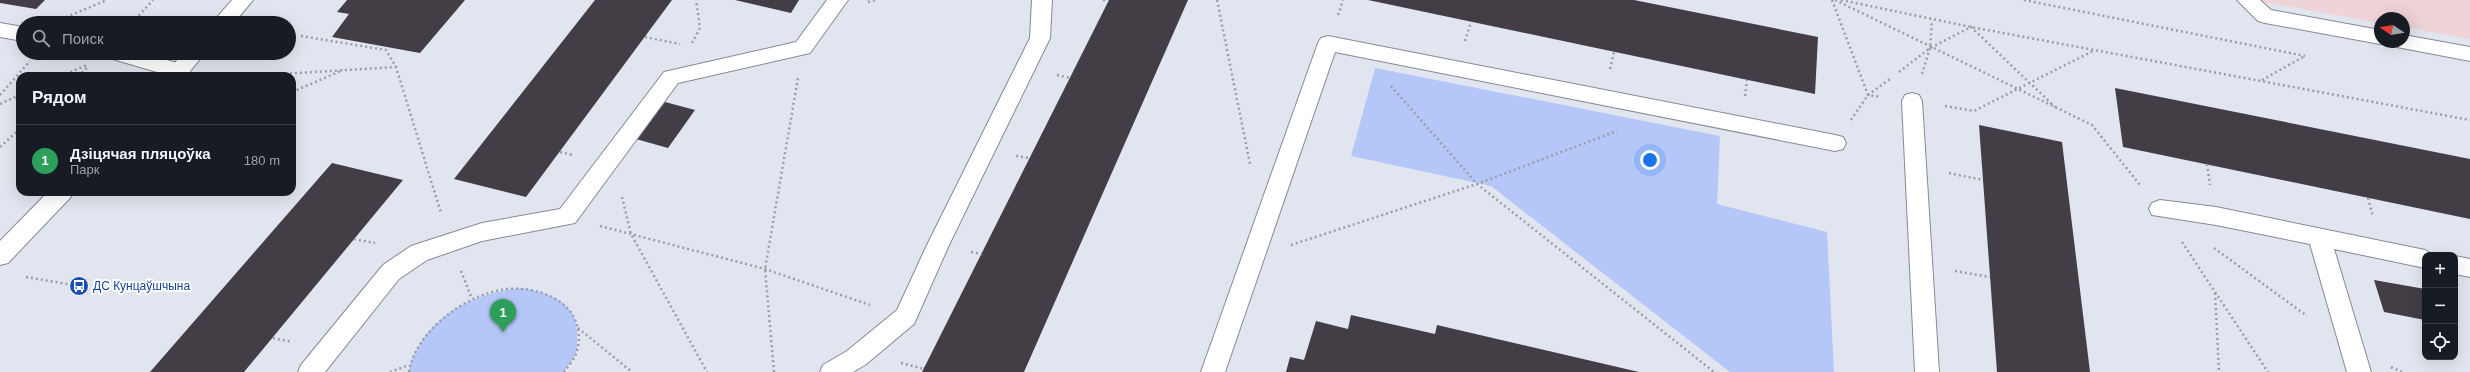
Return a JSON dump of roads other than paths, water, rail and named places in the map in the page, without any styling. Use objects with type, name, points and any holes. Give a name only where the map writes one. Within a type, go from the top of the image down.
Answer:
[{"type":"main road","points":[[228,16],[243,0]]},
{"type":"main road","points":[[310,372],[391,272],[419,253],[450,241],[482,232],[567,217],[671,78],[803,48],[838,0]]},
{"type":"main road","points":[[832,372],[856,358],[906,317],[1040,38],[1042,0]]},
{"type":"main road","points":[[2247,0],[2265,16],[2374,36]]},
{"type":"main road","points":[[0,30],[16,33]]},
{"type":"main road","points":[[1213,372],[1328,43],[1835,143]]},
{"type":"main road","points":[[2410,43],[2470,54]]},
{"type":"main road","points":[[137,60],[174,72]]},
{"type":"main road","points":[[178,72],[189,60]]},
{"type":"main road","points":[[1912,101],[1927,372]]},
{"type":"main road","points":[[0,256],[58,196]]},
{"type":"main road","points":[[2160,209],[2216,216],[2422,258]]},
{"type":"main road","points":[[2319,237],[2359,372]]},
{"type":"main road","points":[[2458,266],[2470,268]]},
{"type":"place","name":"ДС Кунцаўшчына","points":[[79,286]]},
{"type":"place","name":"Дзіцячая пляцоўка","points":[[503,332]]}]
